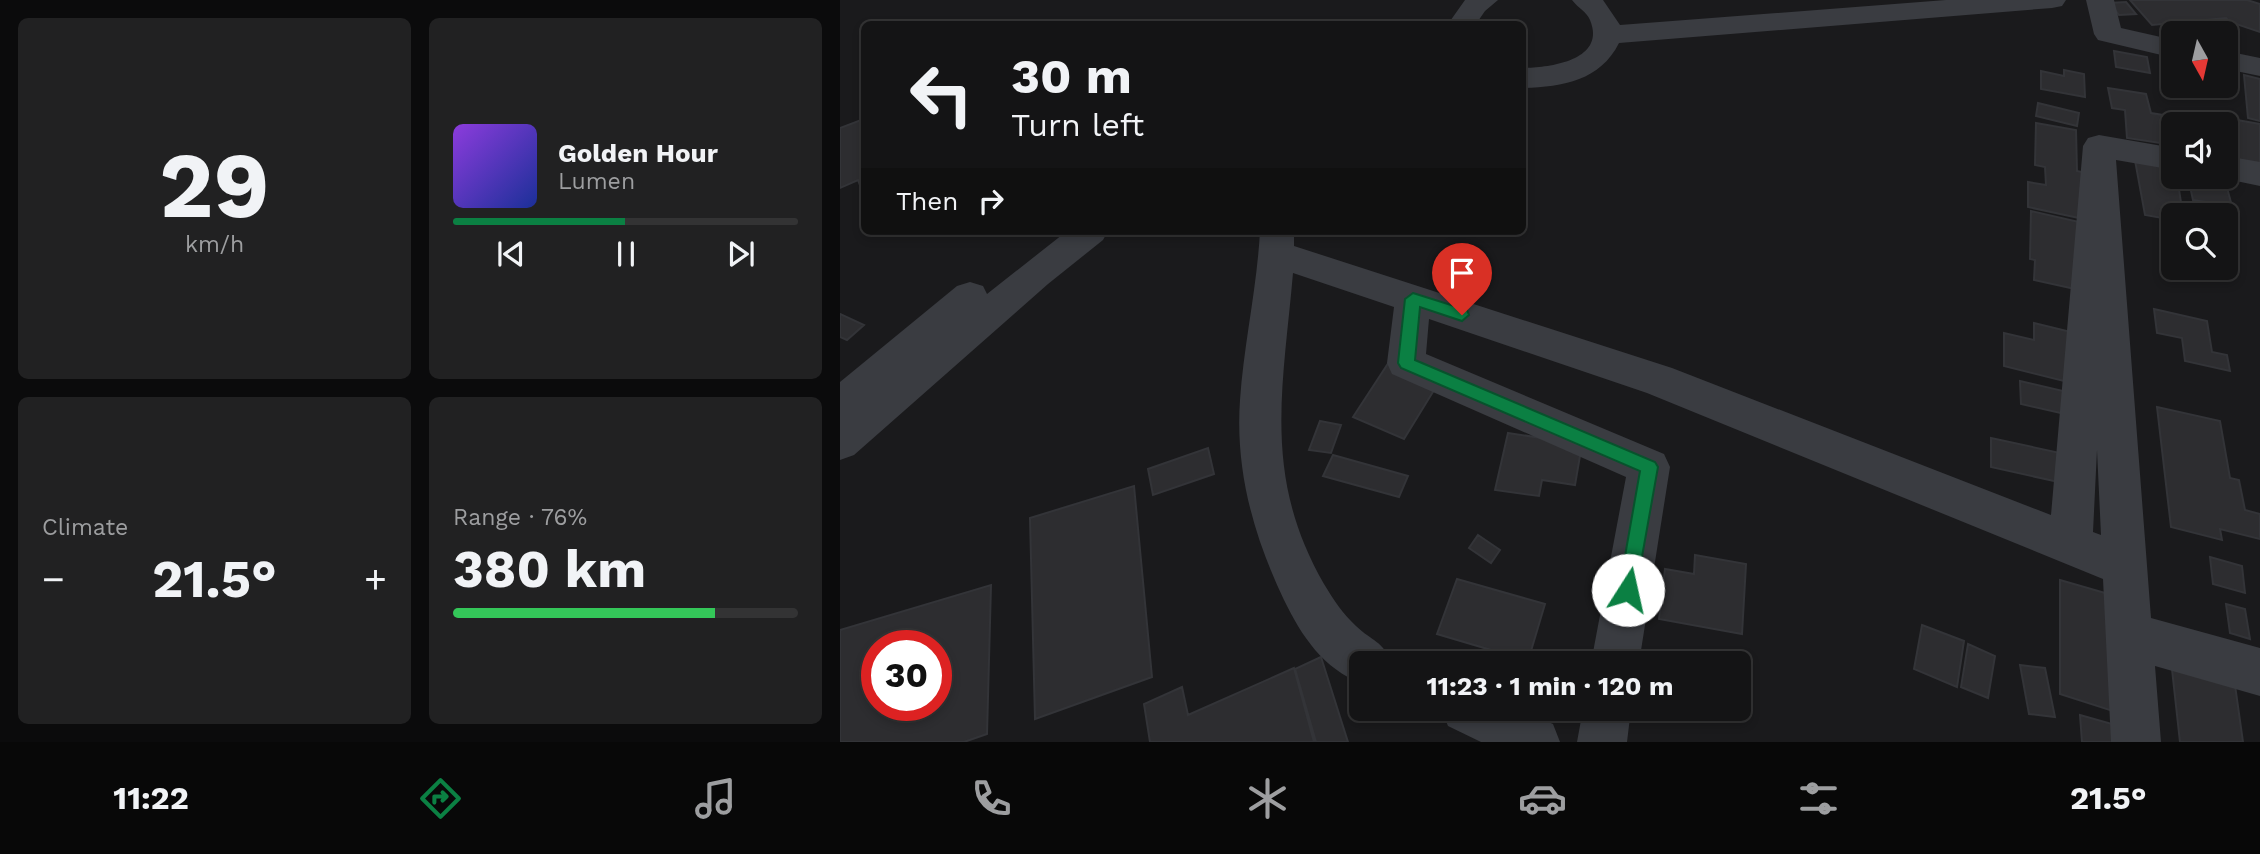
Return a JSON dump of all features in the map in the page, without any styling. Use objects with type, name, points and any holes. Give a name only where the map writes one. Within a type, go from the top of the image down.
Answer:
[{"type":"street","points":[[1464,21],[1475,5],[1483,0]]},
{"type":"street","points":[[1599,16],[1789,0]]},
{"type":"street","points":[[1599,16],[2052,0]]},
{"type":"street","points":[[2100,0],[2108,34],[2161,45]]},
{"type":"street","points":[[1526,78],[1561,75],[1594,59],[1604,47],[1599,16]]},
{"type":"street","points":[[2238,62],[2260,67]]},
{"type":"street","points":[[2099,146],[2161,157]]},
{"type":"street","points":[[2070,545],[2099,146]]},
{"type":"street","points":[[2099,146],[2136,742]]},
{"type":"street","points":[[2238,170],[2260,174]]},
{"type":"street","points":[[840,406],[1046,235]]},
{"type":"street","points":[[840,442],[1035,274],[1086,235]]},
{"type":"street","points":[[1351,651],[1339,643],[1320,622],[1296,579],[1271,514],[1263,476],[1260,412],[1277,242],[1413,299],[1658,380],[2125,566]]},
{"type":"street","points":[[1413,299],[1406,363],[1649,467],[1617,651]]},
{"type":"street","points":[[2129,635],[2260,672]]},
{"type":"street","points":[[1490,721],[1535,742]]},
{"type":"street","points":[[1602,742],[1605,721]]},
{"type":"building","points":[[2130,0],[2247,0],[2260,4],[2260,32],[2226,18],[2161,21],[2161,24],[2152,25]]},
{"type":"building","points":[[2126,2],[2136,14],[2119,15],[2110,3]]},
{"type":"building","points":[[2114,51],[2147,57],[2150,73],[2116,67]]},
{"type":"building","points":[[2064,70],[2084,74],[2085,97],[2041,89],[2041,71],[2064,76]]},
{"type":"building","points":[[2244,75],[2260,79],[2260,121],[2248,118]]},
{"type":"building","points":[[2108,88],[2146,94],[2151,113],[2161,115],[2161,143],[2127,138],[2125,110],[2112,108]]},
{"type":"building","points":[[2038,103],[2079,113],[2077,126],[2036,116]]},
{"type":"building","points":[[861,120],[861,188],[858,180],[840,188],[840,128]]},
{"type":"building","points":[[2238,120],[2260,124],[2260,164],[2238,160]]},
{"type":"building","points":[[2036,123],[2076,130],[2077,171],[2086,173],[2088,220],[2028,207],[2028,182],[2046,185],[2045,167],[2035,165]]},
{"type":"building","points":[[2134,155],[2161,159],[2161,189],[2179,189],[2181,203],[2161,203],[2161,218],[2145,215]]},
{"type":"building","points":[[2191,189],[2227,189],[2231,203],[2212,203],[2193,200]]},
{"type":"building","points":[[2031,211],[2079,222],[2075,289],[2034,280],[2035,260],[2030,259]]},
{"type":"building","points":[[2154,309],[2207,321],[2212,352],[2227,355],[2230,371],[2185,361],[2182,338],[2157,333]]},
{"type":"building","points":[[840,314],[864,325],[847,340],[840,337]]},
{"type":"building","points":[[2034,323],[2071,332],[2072,383],[2004,366],[2004,333],[2034,340]]},
{"type":"building","points":[[1389,362],[1439,382],[1404,439],[1353,417]]},
{"type":"building","points":[[2020,381],[2063,391],[2065,414],[2021,404]]},
{"type":"building","points":[[2157,407],[2220,421],[2230,478],[2239,480],[2245,510],[2260,514],[2260,539],[2220,529],[2222,540],[2171,527]]},
{"type":"building","points":[[1320,421],[1341,425],[1331,453],[1309,450]]},
{"type":"building","points":[[1508,433],[1582,444],[1575,485],[1542,480],[1539,496],[1495,490]]},
{"type":"building","points":[[1991,438],[2060,453],[2063,483],[1991,467]]},
{"type":"building","points":[[1208,448],[1214,474],[1153,495],[1148,469]]},
{"type":"building","points":[[1333,455],[1408,476],[1399,497],[1323,476]]},
{"type":"building","points":[[1134,486],[1152,677],[1035,719],[1030,518]]},
{"type":"building","points":[[1478,535],[1500,550],[1491,563],[1469,548]]},
{"type":"building","points":[[1695,555],[1746,564],[1742,634],[1659,619],[1665,569],[1694,574]]},
{"type":"building","points":[[2210,557],[2242,566],[2245,593],[2213,584]]},
{"type":"building","points":[[1457,579],[1545,604],[1531,651],[1494,651],[1437,634]]},
{"type":"building","points":[[2060,580],[2119,597],[2119,713],[2060,694]]},
{"type":"building","points":[[991,585],[987,734],[964,742],[840,742],[840,630]]},
{"type":"building","points":[[2226,604],[2245,609],[2250,639],[2230,633]]},
{"type":"building","points":[[1922,625],[1964,641],[1957,687],[1914,669]]},
{"type":"building","points":[[1968,644],[1995,656],[1988,698],[1961,687]]},
{"type":"building","points":[[1321,657],[1348,742],[1316,742],[1295,669]]},
{"type":"building","points":[[2171,660],[2234,678],[2243,742],[2180,742]]},
{"type":"building","points":[[2020,665],[2045,668],[2055,717],[2029,714]]},
{"type":"building","points":[[1294,668],[1314,742],[1150,742],[1144,704],[1182,687],[1188,715]]},
{"type":"building","points":[[2080,715],[2119,726],[2121,742],[2082,742]]},
{"type":"route","points":[[1462,315],[1413,299],[1406,363],[1649,467],[1628,590]]}]
